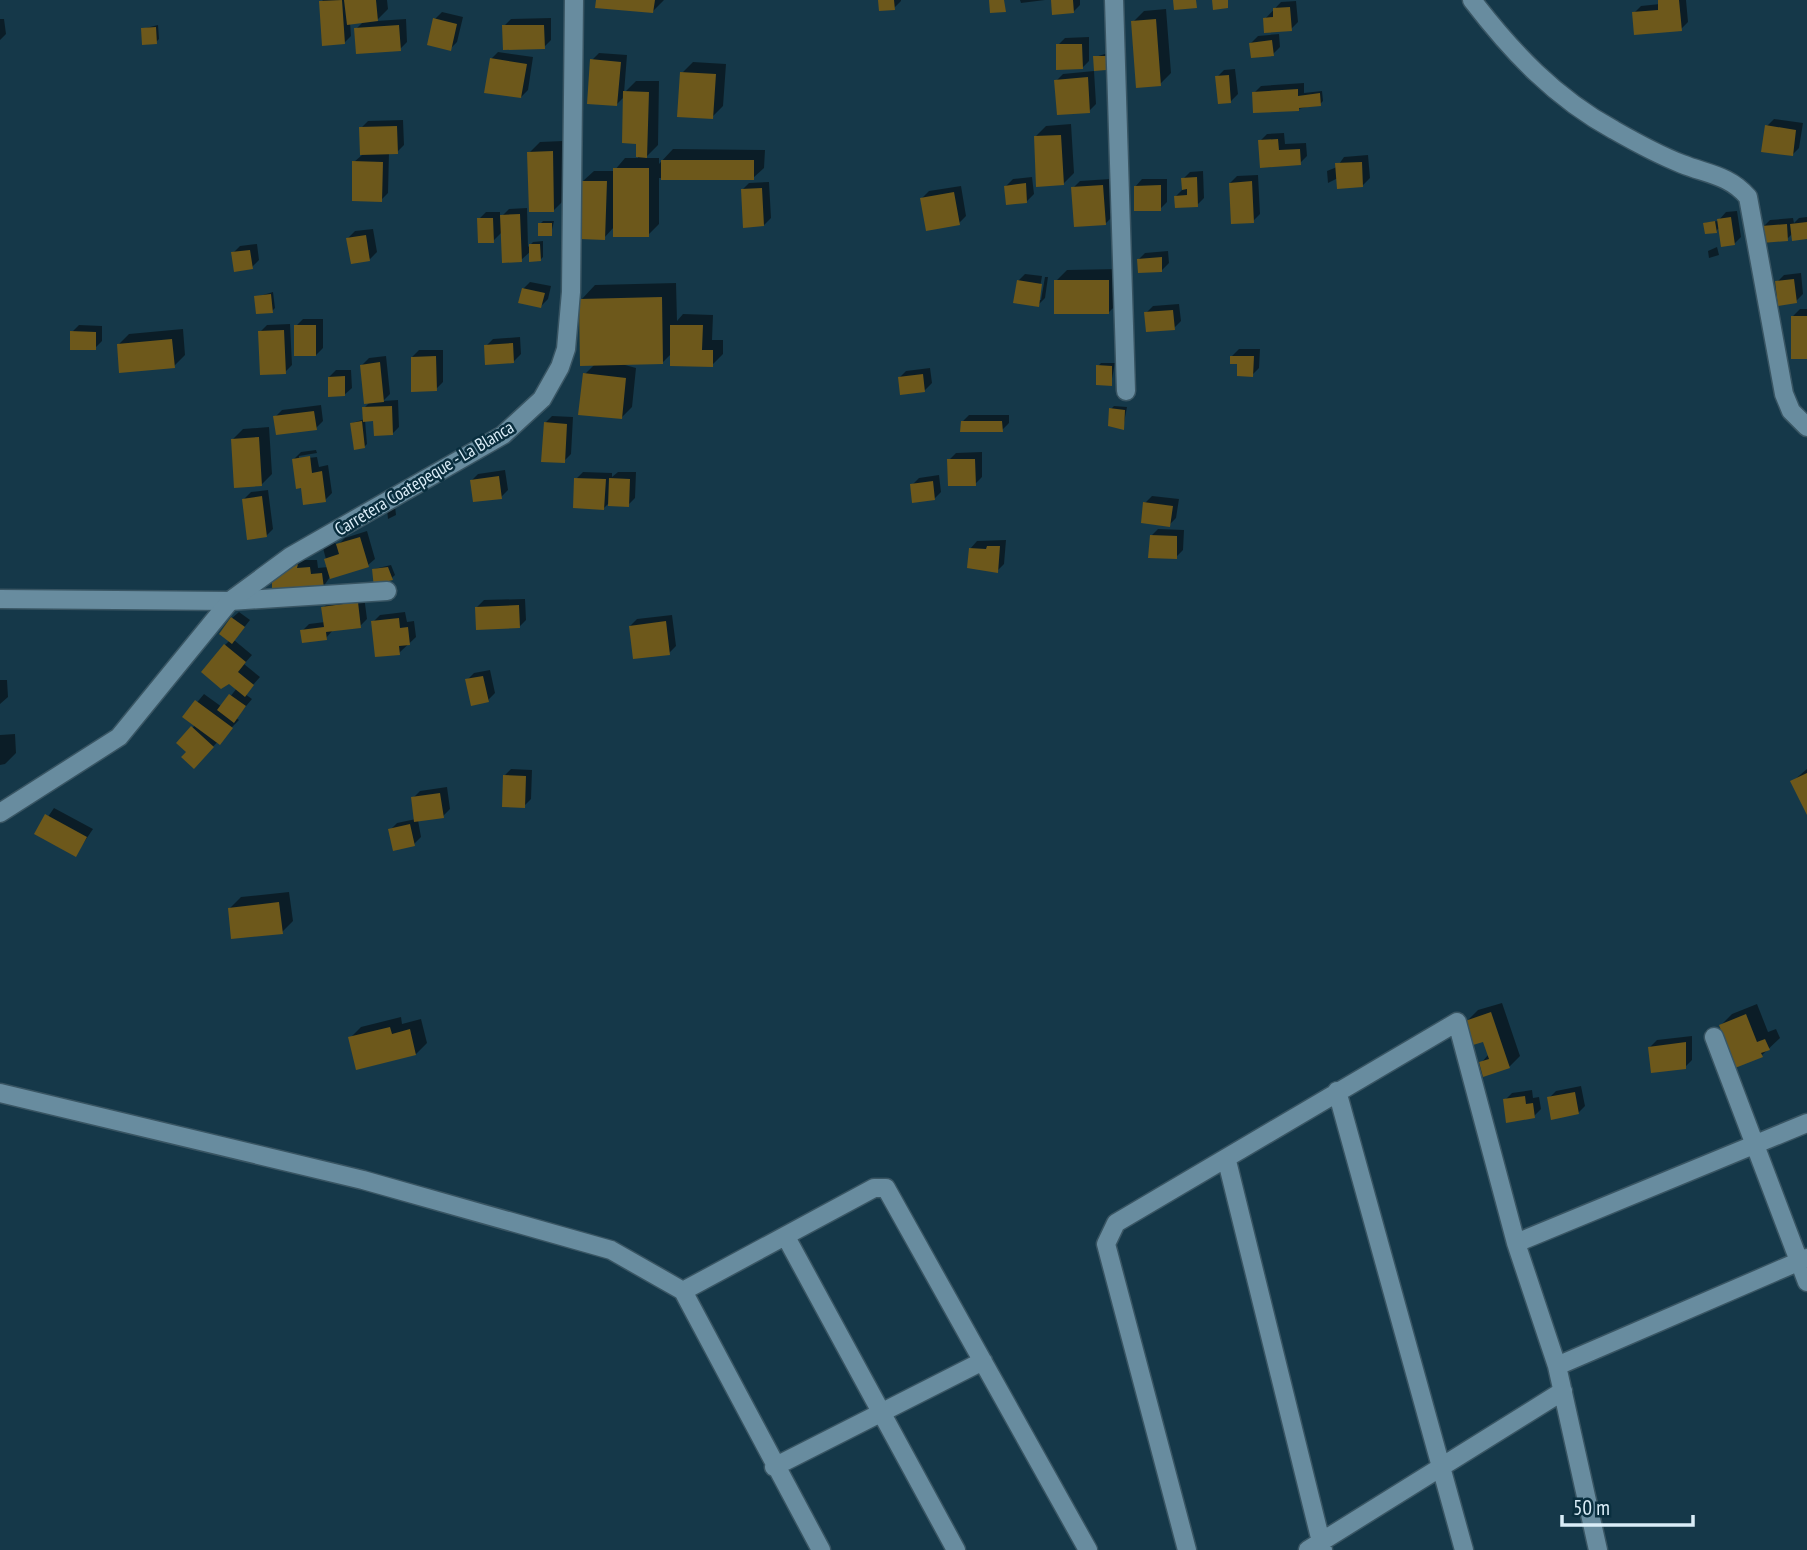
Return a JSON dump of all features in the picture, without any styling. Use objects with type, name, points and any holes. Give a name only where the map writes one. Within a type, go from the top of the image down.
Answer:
[{"type":"street","name":"Carretera Coatepeque - La Blanca","points":[[0,813],[120,737],[230,601],[291,556],[503,435],[531,413],[552,384],[566,349],[570,292],[574,0]]},
{"type":"street","points":[[1114,0],[1126,391]]},
{"type":"street","points":[[1472,0],[1510,49],[1576,107],[1614,130],[1682,164],[1725,177],[1748,197],[1783,394],[1791,411],[1807,427]]},
{"type":"street","points":[[0,598],[230,601],[387,591]]},
{"type":"street","points":[[1187,1550],[1106,1244],[1116,1223],[1227,1161],[1337,1091],[1457,1022],[1516,1242],[1557,1366],[1598,1550]]},
{"type":"street","points":[[1714,1037],[1803,1260],[1807,1282]]},
{"type":"street","points":[[1337,1091],[1464,1550]]},
{"type":"street","points":[[0,1093],[363,1180],[611,1250],[683,1291],[821,1550]]},
{"type":"street","points":[[1516,1242],[1807,1123]]},
{"type":"street","points":[[1227,1161],[1317,1547],[1563,1391]]},
{"type":"street","points":[[683,1291],[874,1188],[886,1188],[937,1274],[1088,1550]]},
{"type":"street","points":[[786,1237],[879,1414],[956,1550]]},
{"type":"street","points":[[1557,1366],[1803,1260]]},
{"type":"street","points":[[775,1467],[983,1361]]},
{"type":"building","points":[[342,0],[345,44],[322,46],[319,1]]},
{"type":"building","points":[[344,0],[376,0],[378,21],[347,25]]},
{"type":"building","points":[[596,0],[655,0],[653,13],[595,8]]},
{"type":"building","points":[[878,0],[894,0],[895,10],[879,11]]},
{"type":"building","points":[[989,0],[1004,0],[1006,12],[990,13]]},
{"type":"building","points":[[1051,0],[1073,0],[1074,13],[1052,15]]},
{"type":"building","points":[[1173,0],[1196,0],[1197,8],[1174,10]]},
{"type":"building","points":[[1212,0],[1228,0],[1228,8],[1213,10]]},
{"type":"building","points":[[1658,0],[1679,0],[1682,31],[1634,35],[1632,12],[1658,10]]},
{"type":"building","points":[[1290,7],[1292,31],[1264,33],[1263,18],[1273,17],[1273,8]]},
{"type":"building","points":[[433,18],[457,24],[451,51],[427,45]]},
{"type":"building","points":[[1156,19],[1161,86],[1136,88],[1131,21]]},
{"type":"building","points":[[399,25],[401,51],[356,54],[354,28]]},
{"type":"building","points":[[502,25],[544,25],[545,49],[503,50]]},
{"type":"building","points":[[156,27],[157,44],[142,45],[141,28]]},
{"type":"building","points":[[1272,40],[1274,56],[1251,58],[1249,43]]},
{"type":"building","points":[[1056,44],[1082,44],[1083,69],[1056,70]]},
{"type":"building","points":[[1093,56],[1106,56],[1106,70],[1094,71]]},
{"type":"building","points":[[490,58],[527,64],[521,98],[484,93]]},
{"type":"building","points":[[590,59],[621,62],[617,106],[587,104]]},
{"type":"building","points":[[680,72],[716,74],[713,119],[677,117]]},
{"type":"building","points":[[1229,75],[1231,103],[1218,104],[1215,76]]},
{"type":"building","points":[[1088,77],[1090,113],[1057,115],[1054,80]]},
{"type":"building","points":[[1298,89],[1298,96],[1320,93],[1321,106],[1299,108],[1299,111],[1253,113],[1252,92]]},
{"type":"building","points":[[623,91],[649,92],[647,158],[636,157],[636,144],[622,143]]},
{"type":"building","points":[[1765,125],[1796,130],[1793,156],[1761,152]]},
{"type":"building","points":[[397,126],[398,154],[360,155],[359,127]]},
{"type":"building","points":[[1061,135],[1064,185],[1036,187],[1034,136]]},
{"type":"building","points":[[1278,139],[1279,150],[1300,149],[1301,165],[1260,168],[1258,140]]},
{"type":"building","points":[[553,151],[554,212],[529,212],[527,152]]},
{"type":"building","points":[[661,160],[754,160],[754,180],[661,180]]},
{"type":"building","points":[[352,161],[383,162],[382,202],[352,201]]},
{"type":"building","points":[[1362,162],[1363,187],[1337,189],[1335,163]]},
{"type":"building","points":[[613,168],[649,168],[649,237],[613,237]]},
{"type":"building","points":[[1197,177],[1198,207],[1175,208],[1174,196],[1187,195],[1187,189],[1182,190],[1181,178]]},
{"type":"building","points":[[582,181],[607,181],[605,240],[580,239]]},
{"type":"building","points":[[1252,181],[1254,223],[1231,224],[1229,183]]},
{"type":"building","points":[[1026,183],[1027,203],[1006,205],[1004,186]]},
{"type":"building","points":[[1103,185],[1106,225],[1074,227],[1071,187]]},
{"type":"building","points":[[1161,185],[1161,211],[1134,211],[1134,186]]},
{"type":"building","points":[[762,188],[764,226],[743,228],[741,189]]},
{"type":"building","points":[[954,192],[960,225],[926,231],[920,198]]},
{"type":"building","points":[[520,214],[522,262],[502,263],[500,215]]},
{"type":"building","points":[[1731,217],[1735,245],[1721,247],[1717,219]]},
{"type":"building","points":[[477,218],[493,218],[494,243],[478,243]]},
{"type":"building","points":[[1715,221],[1717,233],[1705,234],[1703,223]]},
{"type":"building","points":[[1807,222],[1807,239],[1792,241],[1790,224]]},
{"type":"building","points":[[538,223],[552,223],[552,236],[538,236]]},
{"type":"building","points":[[1787,224],[1788,241],[1762,243],[1761,226]]},
{"type":"building","points":[[366,235],[370,261],[351,264],[346,238]]},
{"type":"building","points":[[529,244],[540,244],[541,261],[529,262]]},
{"type":"building","points":[[250,250],[253,269],[234,272],[231,252]]},
{"type":"building","points":[[1162,257],[1162,272],[1138,273],[1137,259]]},
{"type":"building","points":[[1794,279],[1797,303],[1778,306],[1775,281]]},
{"type":"building","points":[[1017,280],[1042,284],[1039,307],[1013,303]]},
{"type":"building","points":[[1054,280],[1109,280],[1109,314],[1054,314]]},
{"type":"building","points":[[522,288],[545,293],[541,308],[518,303]]},
{"type":"building","points":[[271,294],[273,313],[256,314],[254,296]]},
{"type":"building","points":[[662,297],[663,364],[580,366],[579,299]]},
{"type":"building","points":[[1173,310],[1175,330],[1146,332],[1144,312]]},
{"type":"building","points":[[1791,316],[1807,316],[1807,359],[1791,359]]},
{"type":"building","points":[[294,325],[316,325],[316,356],[294,356]]},
{"type":"building","points":[[670,325],[703,325],[702,350],[713,350],[713,367],[670,366]]},
{"type":"building","points":[[284,330],[286,374],[260,375],[258,331]]},
{"type":"building","points":[[70,331],[96,332],[96,350],[70,350]]},
{"type":"building","points":[[172,339],[175,368],[119,373],[117,344]]},
{"type":"building","points":[[513,343],[514,363],[485,365],[484,345]]},
{"type":"building","points":[[436,356],[437,391],[411,392],[411,357]]},
{"type":"building","points":[[1230,356],[1254,356],[1253,377],[1237,376],[1237,364],[1230,364]]},
{"type":"building","points":[[380,362],[384,402],[364,404],[360,365]]},
{"type":"building","points":[[1096,365],[1112,366],[1112,386],[1096,385]]},
{"type":"building","points":[[583,373],[626,378],[622,419],[578,415]]},
{"type":"building","points":[[923,374],[925,392],[900,395],[898,377]]},
{"type":"building","points":[[345,376],[345,396],[328,397],[328,377]]},
{"type":"building","points":[[392,406],[393,435],[374,436],[373,421],[363,422],[362,407]]},
{"type":"building","points":[[1109,408],[1125,410],[1124,430],[1108,426]]},
{"type":"building","points":[[314,411],[317,430],[276,435],[273,416]]},
{"type":"building","points":[[362,421],[365,448],[354,450],[350,423]]},
{"type":"building","points":[[961,421],[1002,421],[1003,432],[960,432]]},
{"type":"building","points":[[544,422],[567,424],[565,463],[541,462]]},
{"type":"building","points":[[259,437],[262,486],[234,488],[231,439]]},
{"type":"building","points":[[310,456],[312,473],[322,471],[326,502],[303,505],[301,488],[296,489],[292,459]]},
{"type":"building","points":[[947,459],[975,459],[976,486],[948,486]]},
{"type":"building","points":[[499,476],[502,499],[473,502],[470,480]]},
{"type":"building","points":[[574,478],[606,479],[604,510],[573,508]]},
{"type":"building","points":[[609,478],[630,479],[629,507],[608,506]]},
{"type":"building","points":[[933,481],[935,500],[912,503],[910,484]]},
{"type":"building","points":[[262,496],[267,537],[247,540],[242,499]]},
{"type":"building","points":[[1143,502],[1173,506],[1170,527],[1141,523]]},
{"type":"building","points":[[1150,535],[1177,536],[1177,559],[1148,558]]},
{"type":"building","points":[[360,537],[369,567],[330,579],[324,559],[339,554],[336,544]]},
{"type":"building","points":[[987,546],[1000,546],[998,573],[967,568],[969,548],[986,549]]},
{"type":"building","points":[[298,564],[297,568],[310,567],[311,574],[322,573],[324,588],[272,595],[272,580]]},
{"type":"building","points":[[388,567],[393,580],[384,582],[385,587],[374,588],[372,569]]},
{"type":"building","points":[[358,602],[361,628],[326,632],[327,640],[302,643],[300,630],[324,627],[321,607]]},
{"type":"building","points":[[519,605],[520,628],[476,630],[475,607]]},
{"type":"building","points":[[231,617],[245,627],[232,644],[219,634]]},
{"type":"building","points":[[399,618],[400,628],[408,627],[410,645],[399,646],[400,655],[375,657],[371,621]]},
{"type":"building","points":[[666,621],[670,655],[633,659],[629,626]]},
{"type":"building","points":[[224,644],[246,662],[238,672],[254,685],[245,697],[229,684],[221,689],[201,672]]},
{"type":"building","points":[[483,676],[489,702],[471,706],[465,679]]},
{"type":"building","points":[[229,694],[246,706],[234,723],[217,710]]},
{"type":"building","points":[[195,700],[233,728],[220,745],[182,717]]},
{"type":"building","points":[[191,726],[214,747],[194,769],[181,757],[186,752],[176,743]]},
{"type":"building","points":[[1807,773],[1807,815],[1790,781]]},
{"type":"building","points":[[503,775],[526,776],[525,808],[502,807]]},
{"type":"building","points":[[440,793],[444,818],[414,822],[411,797]]},
{"type":"building","points":[[45,814],[87,837],[76,857],[34,834]]},
{"type":"building","points":[[410,824],[415,846],[393,851],[388,829]]},
{"type":"building","points":[[279,902],[283,934],[231,939],[228,908]]},
{"type":"building","points":[[1491,1012],[1510,1068],[1483,1077],[1479,1062],[1489,1059],[1483,1042],[1473,1045],[1465,1021]]},
{"type":"building","points":[[1746,1014],[1757,1042],[1765,1039],[1770,1050],[1761,1053],[1763,1057],[1735,1068],[1719,1025]]},
{"type":"building","points":[[390,1027],[392,1034],[410,1029],[416,1055],[356,1070],[348,1037]]},
{"type":"building","points":[[1686,1042],[1686,1069],[1651,1073],[1648,1047]]},
{"type":"building","points":[[1575,1092],[1579,1114],[1551,1120],[1547,1097]]},
{"type":"building","points":[[1525,1096],[1526,1104],[1533,1103],[1535,1118],[1506,1123],[1503,1099]]}]
